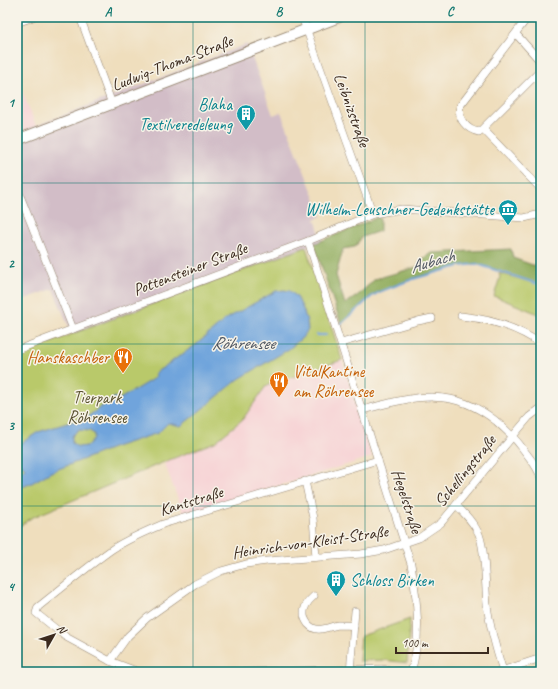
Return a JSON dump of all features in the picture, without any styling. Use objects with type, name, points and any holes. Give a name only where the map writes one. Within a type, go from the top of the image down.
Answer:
[{"type":"street","points":[[17,23],[33,17]]},
{"type":"street","points":[[80,17],[112,104]]},
{"type":"street","name":"Leibnizstraße","points":[[302,17],[373,214]]},
{"type":"street","name":"Ludwig-Thoma-Straße","points":[[17,140],[339,17]]},
{"type":"street","points":[[528,17],[460,106],[459,112],[463,123],[473,131],[479,132],[541,70]]},
{"type":"street","points":[[516,34],[541,62]]},
{"type":"street","points":[[483,129],[541,189]]},
{"type":"street","points":[[17,188],[73,329]]},
{"type":"street","name":"Pottensteiner Straße","points":[[17,350],[308,241],[373,214],[402,209],[524,218],[541,214]]},
{"type":"street","name":"Hegelstraße","points":[[308,241],[411,564],[414,581],[417,638],[414,662],[411,672]]},
{"type":"street","points":[[461,316],[476,317],[498,322],[522,332],[541,344]]},
{"type":"street","points":[[341,343],[432,318]]},
{"type":"street","points":[[362,410],[402,400],[439,396],[471,404],[485,412],[513,436],[533,463],[541,478]]},
{"type":"street","name":"Schellingstraße","points":[[404,543],[419,538],[430,532],[441,523],[513,436],[529,418],[541,408]]},
{"type":"street","name":"Kantstraße","points":[[110,661],[66,637],[36,613],[38,607],[112,550],[133,537],[163,524],[378,460]]},
{"type":"street","points":[[305,481],[313,518],[316,557]]},
{"type":"street","points":[[456,505],[471,520],[482,546],[487,606],[500,671],[541,658]]},
{"type":"street","name":"Heinrich-von-Kleist-Straße","points":[[110,661],[128,636],[147,618],[183,592],[221,571],[246,564],[361,554],[384,550],[404,543]]},
{"type":"street","points":[[314,596],[307,603],[304,610],[305,619],[310,626],[320,630],[340,625],[354,626]]},
{"type":"street","points":[[350,671],[355,611]]},
{"type":"street","points":[[110,661],[139,672]]},
{"type":"street","points":[[244,672],[350,671],[381,669],[402,672]]},
{"type":"shaded area","points":[[247,44],[273,115],[281,112],[322,216],[315,219],[322,240],[72,334],[53,289],[17,302],[17,133]]},
{"type":"shaded area","points":[[17,78],[36,126],[17,133]]},
{"type":"shaded area","points":[[342,360],[372,457],[184,515],[164,462],[215,442],[243,419],[266,386]]},
{"type":"green space","points":[[378,217],[380,218],[380,231],[362,237],[355,247],[343,249],[336,275],[345,304],[357,296],[375,279],[417,267],[421,260],[431,253],[511,249],[513,258],[541,268],[541,285],[477,264],[459,266],[413,279],[379,292],[371,297],[341,324],[314,244]]},
{"type":"green space","name":"Tierpark Röhrensee","points":[[306,247],[342,360],[266,386],[243,419],[215,442],[31,518],[17,528],[17,356]]},
{"type":"green space","points":[[499,273],[541,285],[541,315],[494,296],[500,277]]},
{"type":"green space","points":[[410,619],[407,663],[384,660],[359,661],[361,636]]},
{"type":"water","name":"Röhrensee","points":[[276,291],[290,291],[297,297],[307,321],[308,330],[303,337],[289,349],[239,379],[181,426],[168,423],[158,433],[115,447],[51,472],[30,484],[17,489],[17,472],[21,472],[25,468],[22,465],[17,465],[17,446],[38,432],[87,417],[115,397],[118,400],[156,377],[155,373],[197,344],[226,319]],"holes":[[[78,430],[90,431],[94,434],[94,438],[87,446],[78,447],[72,443],[72,436]]]},
{"type":"waterway","name":"Aubach","points":[[341,324],[371,297],[379,292],[413,279],[459,266],[477,264],[541,285]]},
{"type":"waterway","points":[[317,335],[326,335]]},
{"type":"place","name":"Blaha Textilveredeleung","points":[[246,131]]},
{"type":"place","name":"Wilhelm-Leuschner-Gedenkstätte","points":[[508,226]]},
{"type":"place","name":"Hanskaschber","points":[[123,374]]},
{"type":"place","name":"VitalKantine am Röhrensee","points":[[279,398]]},
{"type":"place","name":"Schloss Birken","points":[[336,597]]}]
